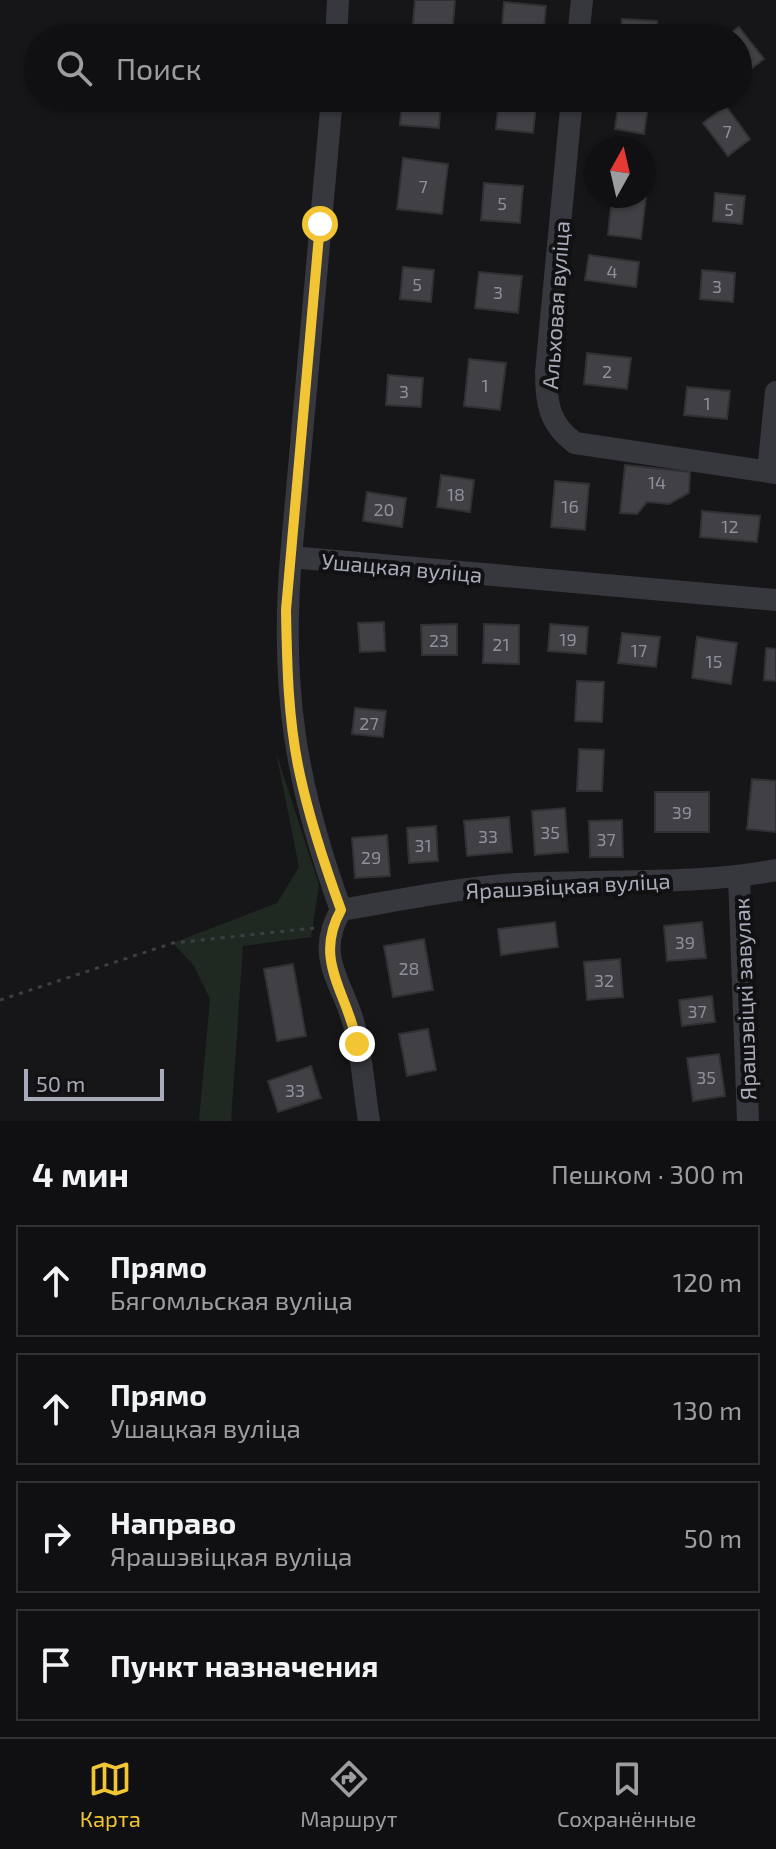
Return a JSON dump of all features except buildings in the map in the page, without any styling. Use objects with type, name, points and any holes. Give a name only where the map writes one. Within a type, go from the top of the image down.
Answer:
[{"type":"street","points":[[337,24],[338,0]]},
{"type":"street","points":[[579,24],[582,0]]},
{"type":"street","points":[[291,557],[331,112]]},
{"type":"street","name":"Альховая вуліца","points":[[571,112],[546,372],[546,394],[559,431],[575,443],[772,472]]},
{"type":"street","points":[[772,472],[776,392]]},
{"type":"street","name":"Ушацкая вуліца","points":[[336,918],[306,802],[292,724],[286,610],[291,557],[776,600]]},
{"type":"street","name":"Ярашэвіцкая вуліца","points":[[336,918],[467,889],[519,884],[739,877],[776,870]]},
{"type":"street","name":"Ярашэвіцкі завулак","points":[[739,877],[748,1121]]},
{"type":"street","points":[[336,918],[330,958],[355,1028],[369,1121]]},
{"type":"path","points":[[0,1000],[173,943],[336,918]]},
{"type":"shaded area","points":[[276,752],[319,885],[311,937],[243,946],[231,1121],[199,1121],[210,999],[194,966],[173,943],[277,903],[299,867]]},
{"type":"route","points":[[320,224],[286,610],[287,665],[299,773],[324,865],[341,910],[331,927],[330,958],[355,1028],[357,1044]]}]
